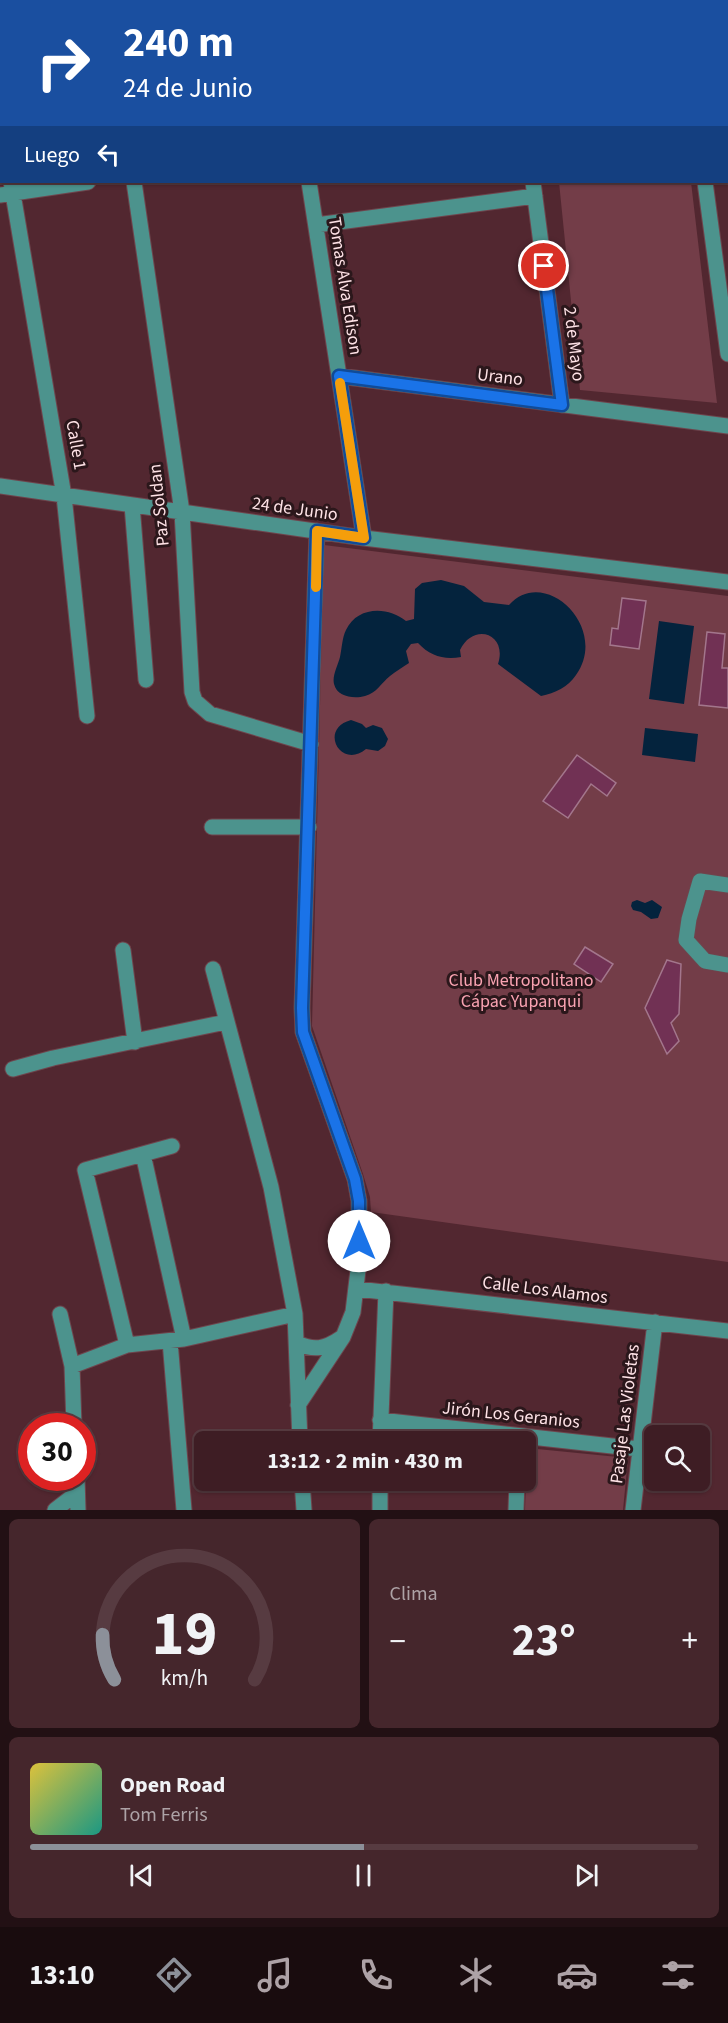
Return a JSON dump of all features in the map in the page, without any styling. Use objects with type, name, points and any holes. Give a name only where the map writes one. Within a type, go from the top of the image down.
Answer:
[{"type":"street","points":[[8,190],[78,183]]},
{"type":"street","name":"Paz Soldan","points":[[134,183],[182,512],[192,692],[195,701],[210,714],[311,744]]},
{"type":"street","name":"Tomas Alva Edison","points":[[309,183],[364,538]]},
{"type":"street","points":[[705,183],[728,354]]},
{"type":"street","points":[[316,225],[534,189]]},
{"type":"street","name":"2 de Mayo","points":[[534,189],[562,405]]},
{"type":"street","name":"Calle 1","points":[[8,190],[64,496],[87,716]]},
{"type":"street","name":"Urano","points":[[339,376],[728,426]]},
{"type":"street","name":"24 de Junio","points":[[0,486],[364,538],[728,582]]},
{"type":"street","points":[[132,505],[146,680]]},
{"type":"street","points":[[298,1405],[343,1337],[353,1312],[357,1288],[359,1211],[355,1179],[303,1032],[317,531]]},
{"type":"street","points":[[212,827],[309,827]]},
{"type":"street","points":[[728,885],[700,880],[689,919],[686,940],[705,961],[728,965]]},
{"type":"street","points":[[123,950],[135,1042]]},
{"type":"street","points":[[213,969],[271,1187],[295,1314],[299,1431]]},
{"type":"street","points":[[13,1069],[53,1058],[226,1022]]},
{"type":"street","points":[[128,1345],[85,1170],[172,1146]]},
{"type":"street","points":[[143,1154],[177,1340],[184,1510]]},
{"type":"street","name":"Calle Los Alamos","points":[[357,1288],[728,1331]]},
{"type":"street","points":[[380,1431],[386,1291]]},
{"type":"street","points":[[60,1314],[72,1366],[74,1413]]},
{"type":"street","points":[[72,1366],[128,1345],[177,1340],[295,1314]]},
{"type":"street","name":"Pasaje Las Violetas","points":[[633,1510],[655,1322]]},
{"type":"street","points":[[297,1343],[309,1349],[319,1349],[329,1347],[343,1337]]},
{"type":"street","name":"Jirón Los Geranios","points":[[380,1420],[464,1431]]},
{"type":"street","name":"Jirón Los Geranios","points":[[536,1440],[639,1449]]},
{"type":"street","points":[[303,1491],[304,1510]]},
{"type":"street","points":[[380,1491],[380,1510]]},
{"type":"street","points":[[516,1491],[516,1510]]},
{"type":"street","points":[[55,1510],[77,1493]]},
{"type":"street","points":[[77,1493],[78,1510]]},
{"type":"green space","points":[[559,183],[691,183],[717,403],[580,390]]},
{"type":"green space","name":"Club Metropolitano Cápac Yupanqui","points":[[324,545],[728,596],[728,1262],[371,1212],[370,1197],[363,1174],[312,1026]]},
{"type":"green space","points":[[536,1449],[628,1458],[623,1510],[525,1510],[526,1491],[536,1491]]},
{"type":"water","points":[[441,580],[464,586],[484,602],[509,605],[523,595],[539,592],[555,597],[568,607],[579,621],[585,638],[584,657],[576,675],[561,689],[541,696],[498,664],[500,653],[498,645],[488,635],[480,634],[466,641],[460,650],[461,657],[438,656],[427,651],[418,643],[411,644],[406,651],[409,663],[390,676],[373,693],[356,697],[339,692],[334,684],[334,678],[344,636],[351,622],[357,616],[373,611],[391,613],[406,621],[414,619],[415,589],[422,583]]},
{"type":"water","points":[[659,621],[694,626],[684,704],[649,699]]},
{"type":"water","points":[[351,720],[366,728],[373,725],[382,728],[388,739],[385,746],[378,751],[366,749],[357,754],[348,755],[342,751],[337,746],[336,731],[341,725]]},
{"type":"water","points":[[645,728],[698,734],[695,762],[642,755]]},
{"type":"water","points":[[637,900],[645,903],[652,900],[662,907],[658,918],[651,919],[633,910],[632,902]]},
{"type":"building","points":[[622,598],[646,601],[639,649],[610,645],[612,628],[618,629]]},
{"type":"building","points":[[707,632],[725,634],[722,668],[728,668],[728,708],[699,705]]},
{"type":"building","points":[[577,755],[616,783],[607,796],[591,784],[568,818],[543,801]]},
{"type":"building","points":[[585,947],[613,964],[601,982],[574,964]]},
{"type":"building","points":[[667,960],[681,964],[679,1014],[671,1023],[679,1041],[667,1054],[645,1008]]},
{"type":"slow traffic","points":[[316,587],[317,531],[364,538],[340,383]]},
{"type":"route","points":[[359,1241],[359,1201],[355,1179],[303,1032],[302,1008],[317,531],[364,538],[339,376],[562,405],[544,266]]}]
